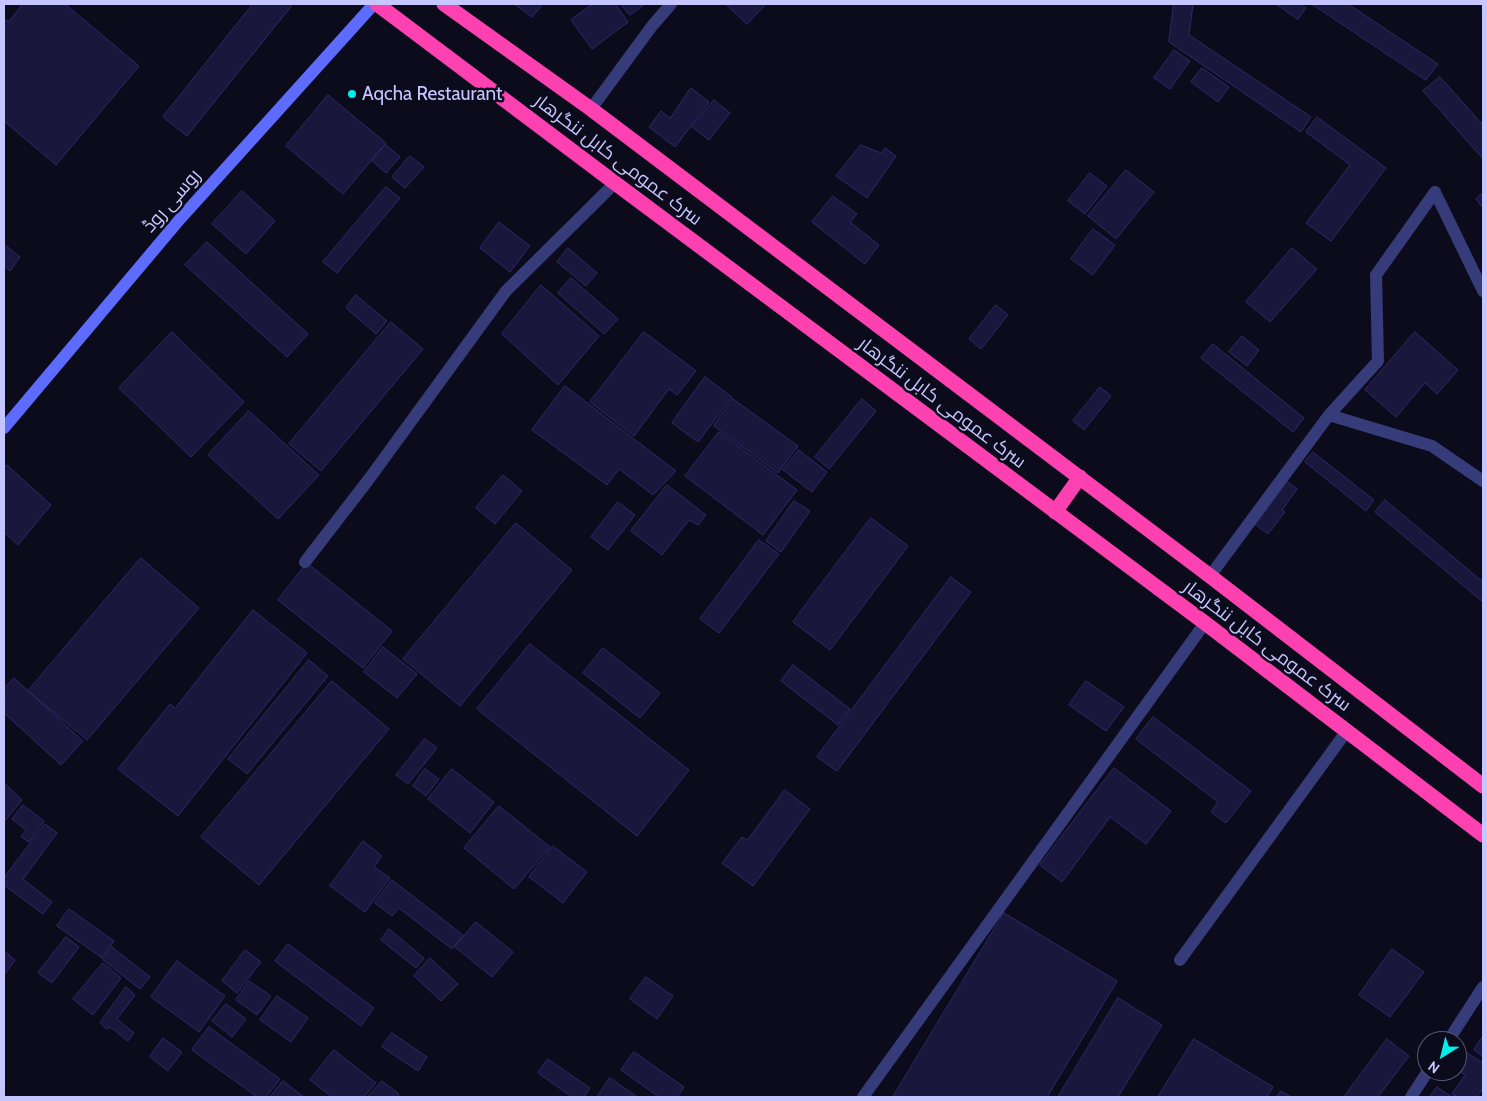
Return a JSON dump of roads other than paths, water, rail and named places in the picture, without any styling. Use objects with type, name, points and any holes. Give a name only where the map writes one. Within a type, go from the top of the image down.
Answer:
[{"type":"highway","name":"سرک عمومی کابل ننگرهار","points":[[376,4],[1205,623],[1483,835]]},
{"type":"highway","name":"سرک عمومی کابل ننگرهار","points":[[444,4],[592,110],[1210,576],[1483,786]]},
{"type":"highway","points":[[1055,512],[1080,478]]},
{"type":"main road","name":"روسی روڈ","points":[[4,428],[180,219],[376,4]]},
{"type":"street","points":[[592,110],[652,26],[671,4]]},
{"type":"street","points":[[305,562],[369,479],[506,291],[615,183]]},
{"type":"street","points":[[1210,576],[1329,416],[1378,361],[1376,275],[1435,192],[1483,291]]},
{"type":"street","points":[[1329,416],[1432,446],[1483,481]]},
{"type":"street","points":[[863,1097],[1205,623]]},
{"type":"street","points":[[1180,960],[1346,732]]},
{"type":"street","points":[[1454,1031],[1483,987]]},
{"type":"street","points":[[1411,1097],[1421,1081]]},
{"type":"place","name":"Aqcha Restaurant","points":[[352,94]]}]
